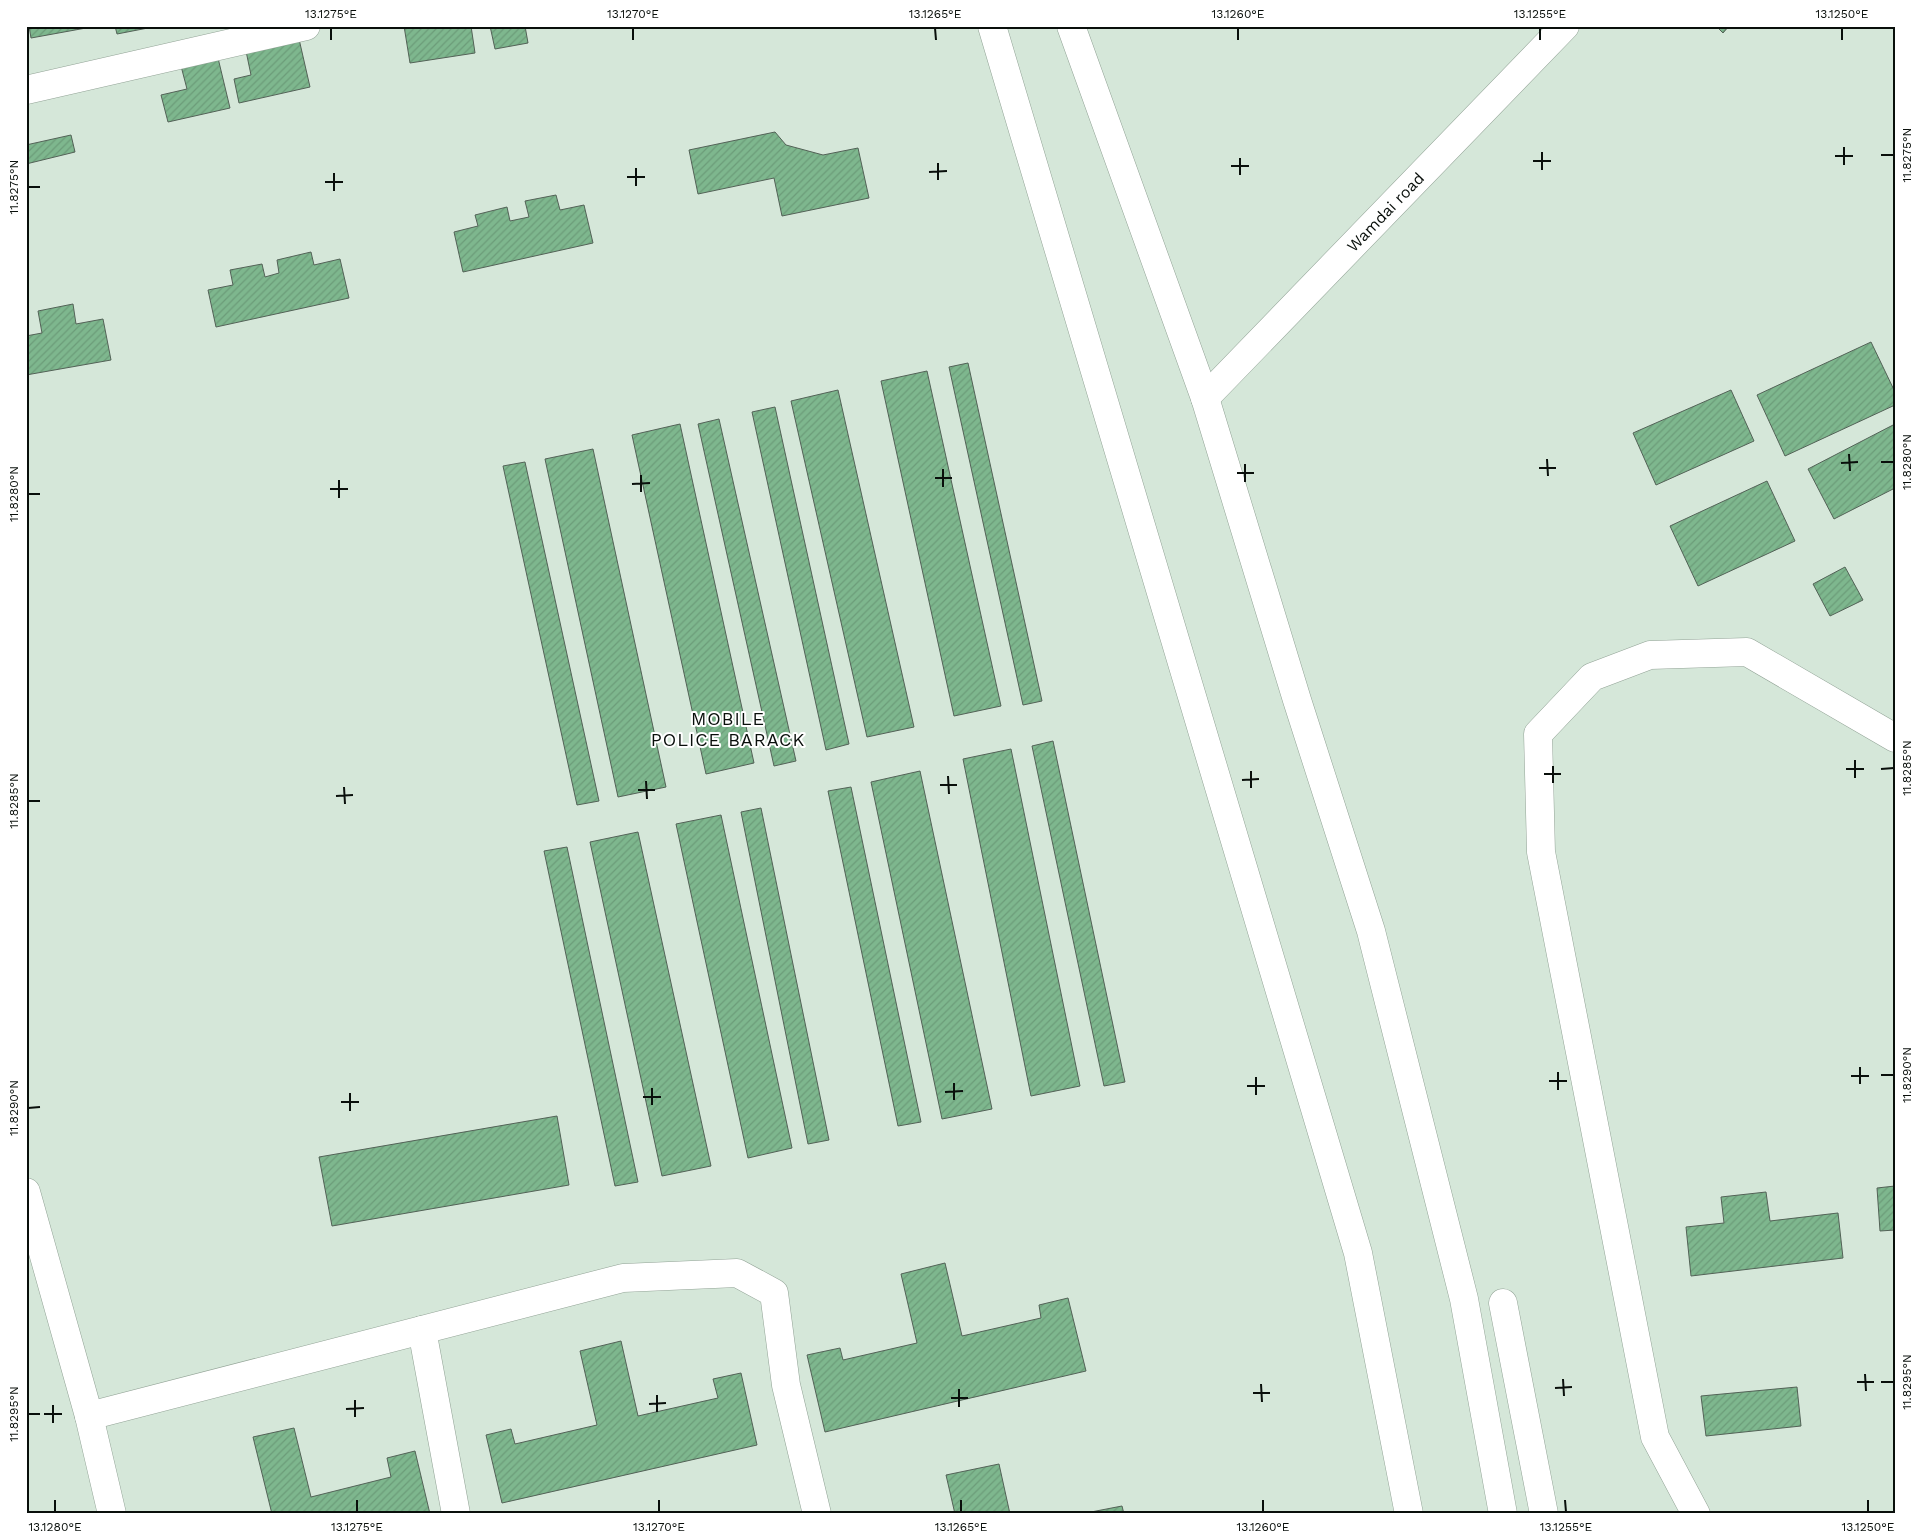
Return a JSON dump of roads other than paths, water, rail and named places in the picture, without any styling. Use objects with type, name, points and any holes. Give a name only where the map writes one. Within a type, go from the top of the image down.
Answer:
[{"type":"street","points":[[26,90],[306,26]]},
{"type":"street","points":[[992,26],[1358,1252],[1409,1514]]},
{"type":"street","points":[[1071,26],[1205,398],[1370,932],[1464,1298],[1503,1514]]},
{"type":"street","name":"Wamdai road","points":[[1205,398],[1565,26]]},
{"type":"street","points":[[1696,1514],[1655,1438],[1541,852],[1538,734],[1592,677],[1650,655],[1747,652],[1895,738]]},
{"type":"street","points":[[26,1192],[90,1416],[112,1514]]},
{"type":"street","points":[[90,1416],[623,1278],[737,1273],[774,1293],[786,1385],[817,1514]]},
{"type":"street","points":[[1503,1303],[1544,1514]]},
{"type":"street","points":[[422,1330],[456,1514]]},
{"type":"district","name":"MOBILE POLICE BARACK","points":[[728,730]]}]
